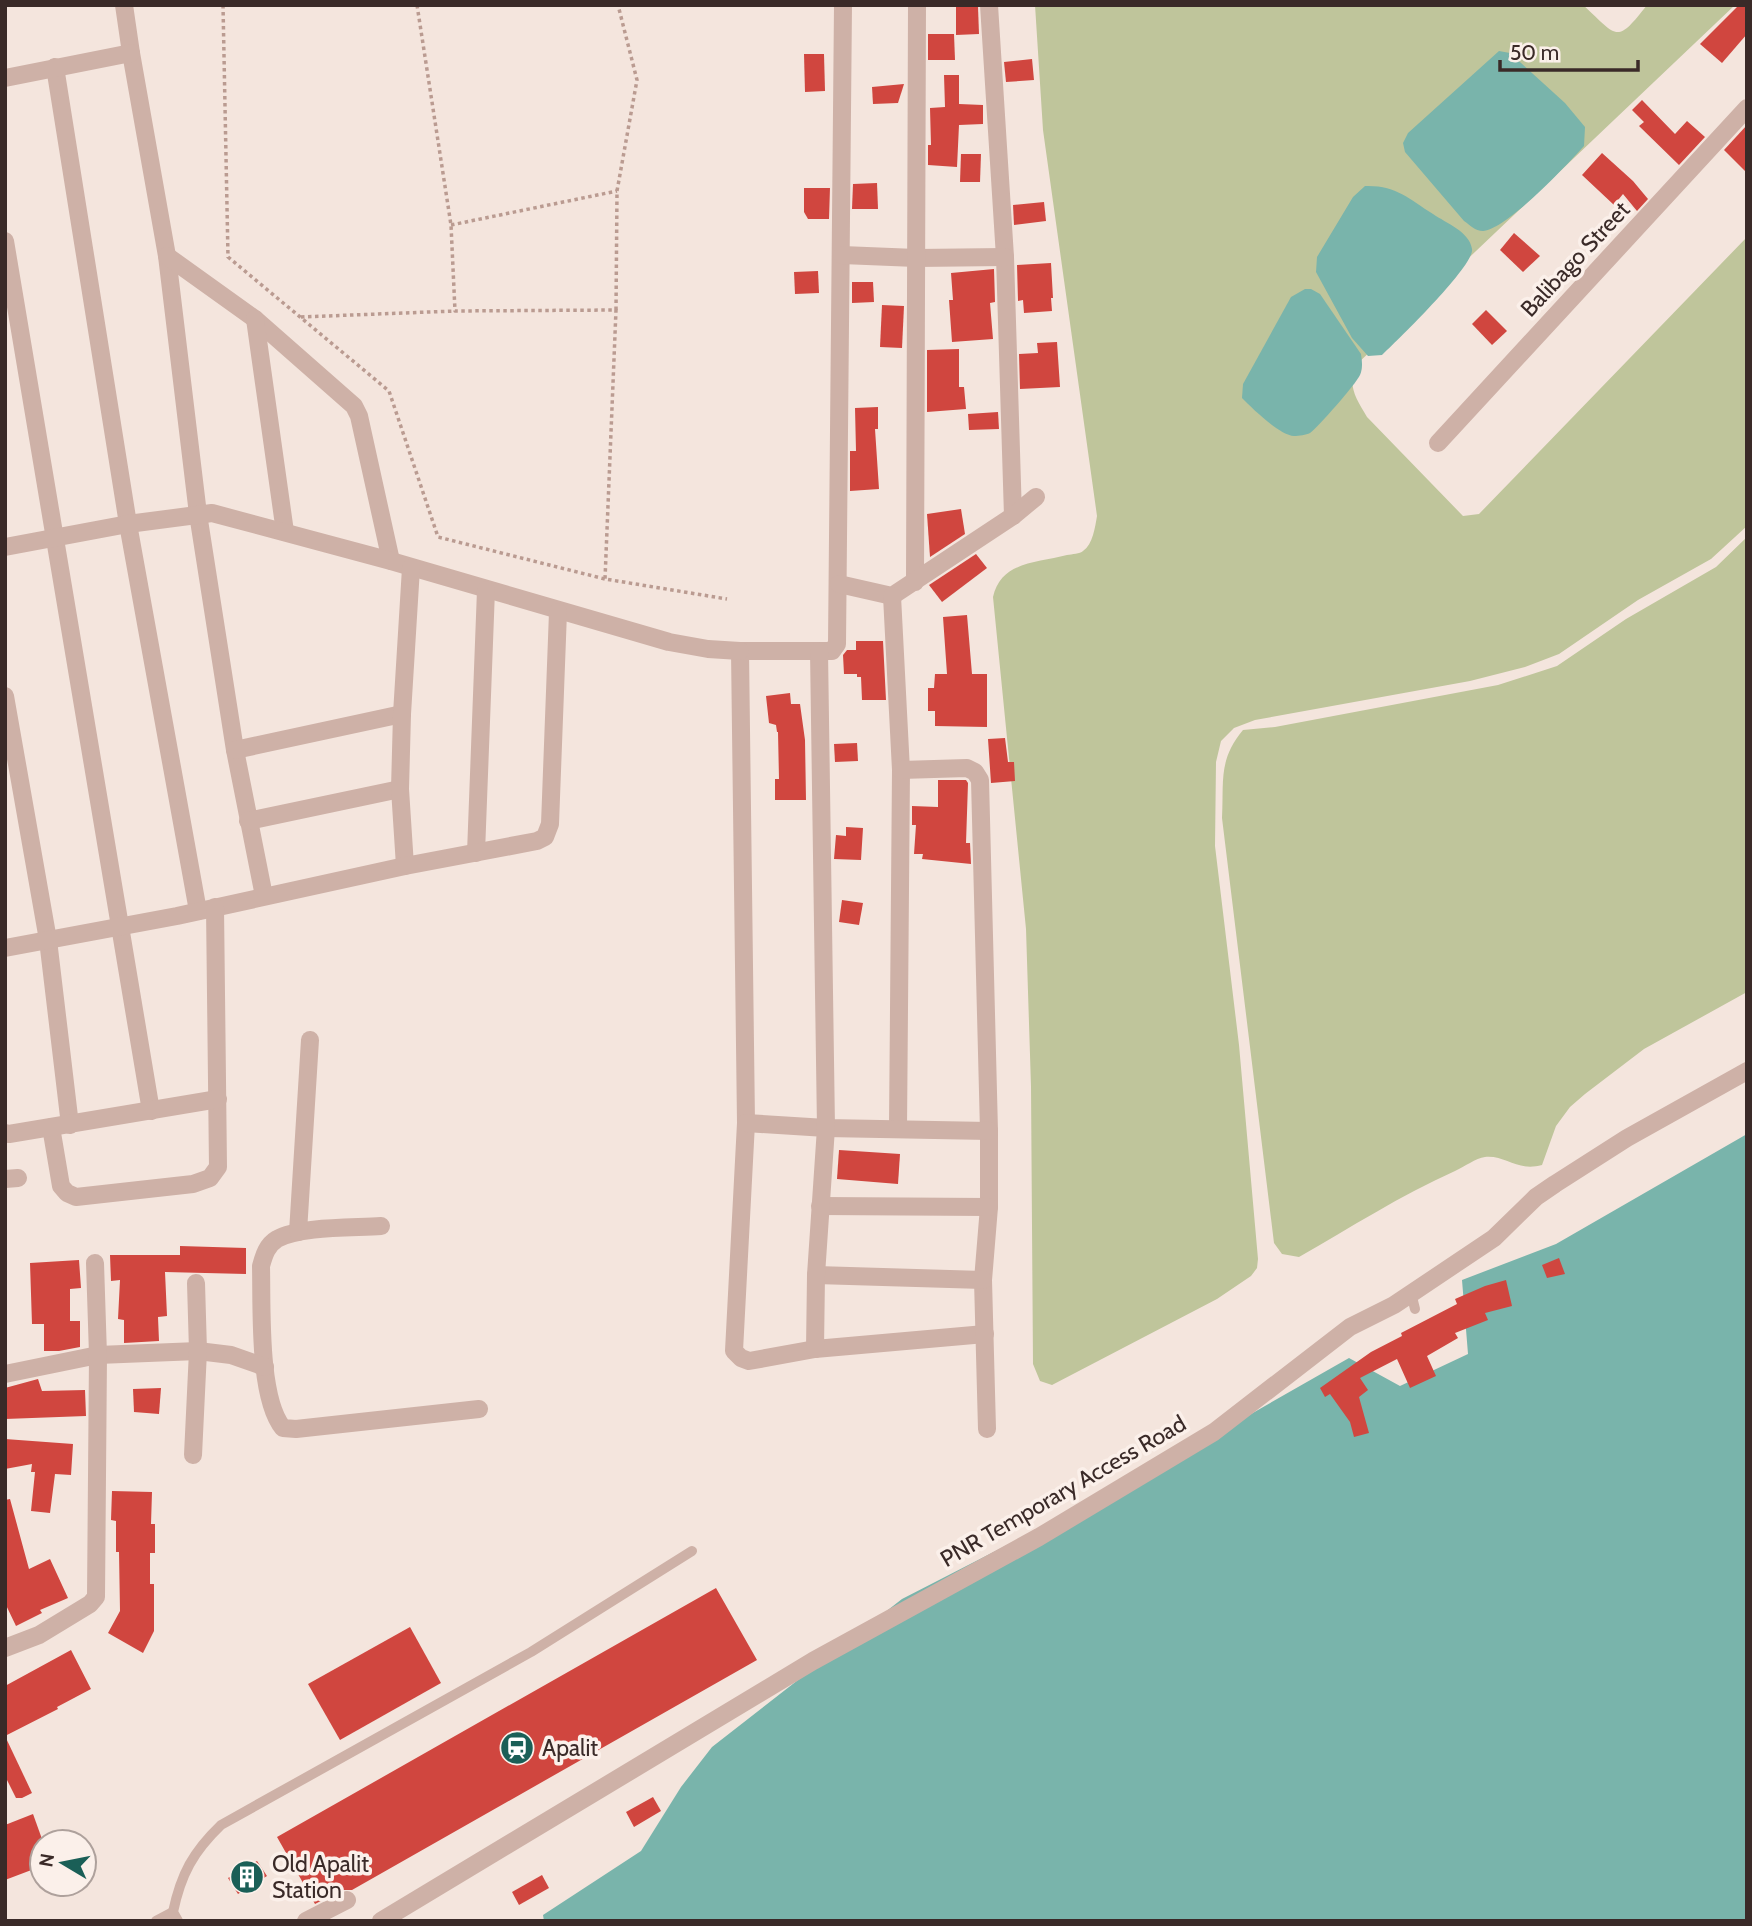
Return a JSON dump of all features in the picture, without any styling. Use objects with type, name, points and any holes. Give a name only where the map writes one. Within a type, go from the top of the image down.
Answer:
[{"type":"street","points":[[124,5],[167,256],[198,514],[235,750],[264,896]]},
{"type":"street","points":[[5,547],[128,524],[212,513],[391,561],[558,612],[669,642],[740,651],[819,651],[836,648],[839,584],[843,5]]},
{"type":"street","points":[[915,582],[917,5]]},
{"type":"street","points":[[989,5],[1005,257],[1013,516]]},
{"type":"street","points":[[5,78],[131,53]]},
{"type":"street","points":[[51,1127],[61,1185],[67,1193],[76,1197],[193,1184],[211,1178],[218,1167],[218,1099],[206,909],[128,524],[55,67]]},
{"type":"street","name":"Balibago Street","points":[[1438,443],[1747,108]]},
{"type":"street","points":[[5,241],[151,1111]]},
{"type":"street","points":[[842,255],[1005,257]]},
{"type":"street","points":[[167,256],[255,319],[354,407],[359,416],[391,561]]},
{"type":"street","points":[[255,319],[285,532]]},
{"type":"street","points":[[839,584],[892,596],[1013,516],[1036,497]]},
{"type":"street","points":[[405,866],[400,789],[411,568]]},
{"type":"street","points":[[476,853],[486,590]]},
{"type":"street","points":[[892,596],[901,770],[898,1129]]},
{"type":"street","points":[[5,948],[537,841],[545,837],[550,824],[558,612]]},
{"type":"street","points":[[740,651],[746,1123],[734,1351],[749,1361],[815,1349],[985,1334]]},
{"type":"street","points":[[815,1349],[816,1275],[825,1128],[819,651]]},
{"type":"street","points":[[5,696],[48,940],[70,1125]]},
{"type":"street","points":[[235,750],[402,715]]},
{"type":"street","points":[[901,770],[967,768],[975,772],[980,780],[989,1131],[989,1207],[983,1280],[987,1429]]},
{"type":"street","points":[[248,821],[400,789]]},
{"type":"street","points":[[298,1232],[310,1040]]},
{"type":"street","name":"PNR Temporary Access Road","points":[[381,1921],[813,1661],[1040,1537],[1214,1432],[1350,1327],[1413,1301],[1494,1238],[1536,1197],[1555,1184],[1627,1138],[1747,1071]]},
{"type":"street","points":[[5,1133],[9,1135],[218,1099]]},
{"type":"street","points":[[746,1123],[825,1128],[989,1131]]},
{"type":"street","points":[[820,1206],[989,1207]]},
{"type":"street","points":[[381,1226],[298,1232],[276,1239],[265,1251],[261,1266],[265,1367],[275,1418],[284,1428],[296,1429],[479,1409]]},
{"type":"street","points":[[6,1645],[39,1635],[90,1604],[96,1597],[98,1355],[95,1263]]},
{"type":"street","points":[[816,1275],[983,1280]]},
{"type":"street","points":[[193,1455],[198,1351],[196,1283]]},
{"type":"street","points":[[5,1374],[98,1355],[198,1351],[231,1355],[265,1367]]},
{"type":"street","points":[[306,1921],[347,1900]]},
{"type":"lane","points":[[156,1921],[176,1916],[180,1881],[203,1843],[221,1825],[531,1652],[692,1551]]},
{"type":"path","points":[[223,5],[228,257],[389,391],[438,537],[605,579],[727,599]]},
{"type":"path","points":[[417,5],[451,225],[456,311]]},
{"type":"path","points":[[605,579],[616,310],[617,191],[637,80],[618,5]]},
{"type":"path","points":[[451,225],[617,191]]},
{"type":"path","points":[[301,317],[456,311],[616,310]]},
{"type":"green space","points":[[1035,5],[1583,5],[1610,30],[1616,32],[1629,26],[1647,5],[1735,5],[1356,365],[1353,386],[1356,398],[1367,417],[1463,516],[1479,514],[1747,237],[1747,526],[1711,559],[1638,600],[1559,654],[1525,667],[1470,681],[1255,720],[1234,728],[1221,741],[1216,762],[1215,846],[1239,1045],[1257,1268],[1251,1276],[1217,1299],[1052,1385],[1040,1381],[1033,1364],[1031,1086],[1026,929],[993,597],[997,585],[1012,570],[1033,562],[1083,551],[1091,540],[1097,516],[1043,130]]},
{"type":"green space","points":[[1747,537],[1747,992],[1644,1049],[1585,1094],[1570,1107],[1556,1126],[1542,1165],[1533,1167],[1499,1158],[1481,1158],[1395,1201],[1299,1257],[1282,1254],[1274,1243],[1222,818],[1224,771],[1229,751],[1235,741],[1243,730],[1275,727],[1498,685],[1557,666],[1626,619],[1716,567]]},
{"type":"water","points":[[1499,51],[1510,53],[1565,103],[1585,127],[1584,146],[1551,181],[1507,220],[1494,228],[1480,231],[1464,221],[1405,152],[1403,143],[1408,133]]},
{"type":"water","points":[[1365,186],[1394,190],[1409,198],[1462,233],[1472,249],[1470,258],[1449,286],[1418,320],[1382,355],[1368,356],[1352,338],[1316,272],[1317,257],[1353,197]]},
{"type":"water","points":[[1305,289],[1320,294],[1361,354],[1362,367],[1352,387],[1314,429],[1308,434],[1294,436],[1274,426],[1242,398],[1243,384],[1291,297]]},
{"type":"water","points":[[1747,1134],[1747,1921],[544,1921],[543,1915],[641,1851],[681,1787],[712,1747],[902,1599],[1144,1475],[1349,1358],[1400,1386],[1468,1354],[1462,1280],[1556,1244]]},
{"type":"building","points":[[1739,5],[1747,5],[1747,34],[1722,63],[1700,44]]},
{"type":"building","points":[[956,7],[978,7],[979,34],[956,35]]},
{"type":"building","points":[[928,34],[954,34],[955,60],[928,60]]},
{"type":"building","points":[[804,54],[824,54],[825,91],[805,92]]},
{"type":"building","points":[[1032,59],[1034,80],[1006,82],[1004,62]]},
{"type":"building","points":[[944,75],[959,75],[959,104],[983,105],[983,124],[959,125],[957,167],[928,165],[928,145],[931,145],[930,108],[945,107]]},
{"type":"building","points":[[904,84],[898,103],[873,104],[872,87]]},
{"type":"building","points":[[1642,100],[1675,134],[1687,121],[1705,137],[1679,165],[1639,126],[1644,122],[1632,110]]},
{"type":"building","points":[[1747,125],[1747,173],[1724,150]]},
{"type":"building","points":[[1602,153],[1633,181],[1648,199],[1637,211],[1623,194],[1614,205],[1582,175]]},
{"type":"building","points":[[961,154],[981,154],[980,182],[960,182]]},
{"type":"building","points":[[877,183],[878,209],[852,209],[853,184]]},
{"type":"building","points":[[804,188],[830,188],[829,219],[808,219],[804,212]]},
{"type":"building","points":[[1044,202],[1046,221],[1014,225],[1013,205]]},
{"type":"building","points":[[1514,233],[1540,256],[1523,272],[1500,250]]},
{"type":"building","points":[[1051,263],[1052,311],[1024,313],[1023,300],[1018,301],[1017,265]]},
{"type":"building","points":[[994,269],[995,302],[990,303],[993,339],[952,342],[949,300],[953,300],[951,273]]},
{"type":"building","points":[[818,271],[819,293],[795,294],[794,272]]},
{"type":"building","points":[[852,282],[873,282],[874,302],[852,303]]},
{"type":"building","points":[[882,305],[904,306],[902,348],[880,347]]},
{"type":"building","points":[[1486,310],[1507,331],[1492,345],[1472,324]]},
{"type":"building","points":[[1057,342],[1060,387],[1020,389],[1019,354],[1038,353],[1037,343]]},
{"type":"building","points":[[959,349],[959,387],[964,387],[966,409],[927,412],[927,350]]},
{"type":"building","points":[[878,407],[878,429],[875,429],[879,489],[850,491],[850,451],[856,451],[855,408]]},
{"type":"building","points":[[998,412],[999,429],[969,430],[968,414]]},
{"type":"building","points":[[961,509],[965,534],[930,557],[927,514]]},
{"type":"building","points":[[976,554],[987,568],[942,602],[929,585]]},
{"type":"building","points":[[967,615],[972,674],[987,674],[987,727],[935,726],[935,711],[928,711],[928,688],[934,688],[935,674],[947,674],[943,617]]},
{"type":"building","points":[[856,641],[883,641],[886,700],[862,700],[861,677],[857,677],[857,674],[844,674],[843,655],[847,650],[856,650]]},
{"type":"building","points":[[790,693],[791,704],[800,704],[805,740],[806,800],[775,800],[775,779],[779,779],[778,732],[776,725],[769,723],[766,696]]},
{"type":"building","points":[[1005,738],[1008,762],[1014,762],[1015,781],[991,783],[988,739]]},
{"type":"building","points":[[857,743],[858,761],[835,762],[834,744]]},
{"type":"building","points":[[938,780],[966,780],[968,783],[966,843],[970,843],[971,864],[922,859],[923,854],[914,854],[916,825],[912,825],[912,806],[938,807]]},
{"type":"building","points":[[846,827],[863,828],[861,860],[834,859],[836,835],[846,836]]},
{"type":"building","points":[[842,900],[863,903],[859,925],[839,922]]},
{"type":"building","points":[[839,1150],[900,1154],[898,1184],[837,1179]]},
{"type":"building","points":[[180,1246],[246,1248],[246,1274],[165,1272],[167,1316],[158,1317],[159,1341],[124,1343],[124,1320],[118,1319],[120,1280],[111,1281],[110,1255],[180,1255]]},
{"type":"building","points":[[1559,1258],[1565,1274],[1547,1278],[1542,1265]]},
{"type":"building","points":[[79,1260],[81,1288],[70,1289],[70,1321],[80,1321],[80,1347],[44,1351],[44,1324],[32,1324],[30,1263]]},
{"type":"building","points":[[1506,1280],[1512,1306],[1485,1313],[1488,1320],[1455,1333],[1458,1338],[1427,1356],[1436,1376],[1410,1388],[1397,1359],[1360,1378],[1368,1390],[1359,1397],[1369,1433],[1354,1437],[1350,1422],[1330,1394],[1325,1397],[1320,1388],[1371,1352],[1402,1336],[1401,1333],[1457,1304],[1455,1299]]},
{"type":"building","points":[[38,1379],[42,1391],[85,1390],[86,1416],[5,1419],[5,1388]]},
{"type":"building","points":[[161,1388],[159,1414],[134,1412],[133,1389]]},
{"type":"building","points":[[5,1439],[73,1444],[71,1475],[55,1474],[50,1513],[31,1511],[35,1472],[31,1472],[32,1464],[5,1469]]},
{"type":"building","points":[[112,1491],[152,1492],[151,1524],[155,1524],[155,1553],[150,1553],[150,1584],[154,1584],[154,1631],[143,1653],[108,1633],[120,1611],[116,1521],[111,1520]]},
{"type":"building","points":[[10,1499],[29,1569],[50,1559],[68,1598],[40,1610],[42,1613],[16,1626],[5,1603],[5,1500]]},
{"type":"building","name":"Apalit","points":[[716,1588],[757,1660],[352,1890],[342,1890],[315,1904],[277,1837]]},
{"type":"building","points":[[410,1627],[441,1683],[340,1740],[308,1684]]},
{"type":"building","points":[[71,1650],[91,1689],[5,1736],[5,1686]]},
{"type":"building","points":[[5,1736],[32,1793],[22,1798],[16,1798],[5,1776]]},
{"type":"building","points":[[653,1797],[661,1811],[634,1827],[626,1812]]},
{"type":"building","points":[[33,1814],[38,1828],[28,1828],[28,1871],[5,1880],[5,1825]]},
{"type":"building","name":"Old Apalit Station","points":[[257,1861],[267,1876],[238,1894],[228,1878]]},
{"type":"building","points":[[542,1875],[549,1888],[519,1905],[512,1892]]},
{"type":"place","name":"Apalit","points":[[517,1748]]},
{"type":"place","name":"Old Apalit Station","points":[[247,1877]]}]
